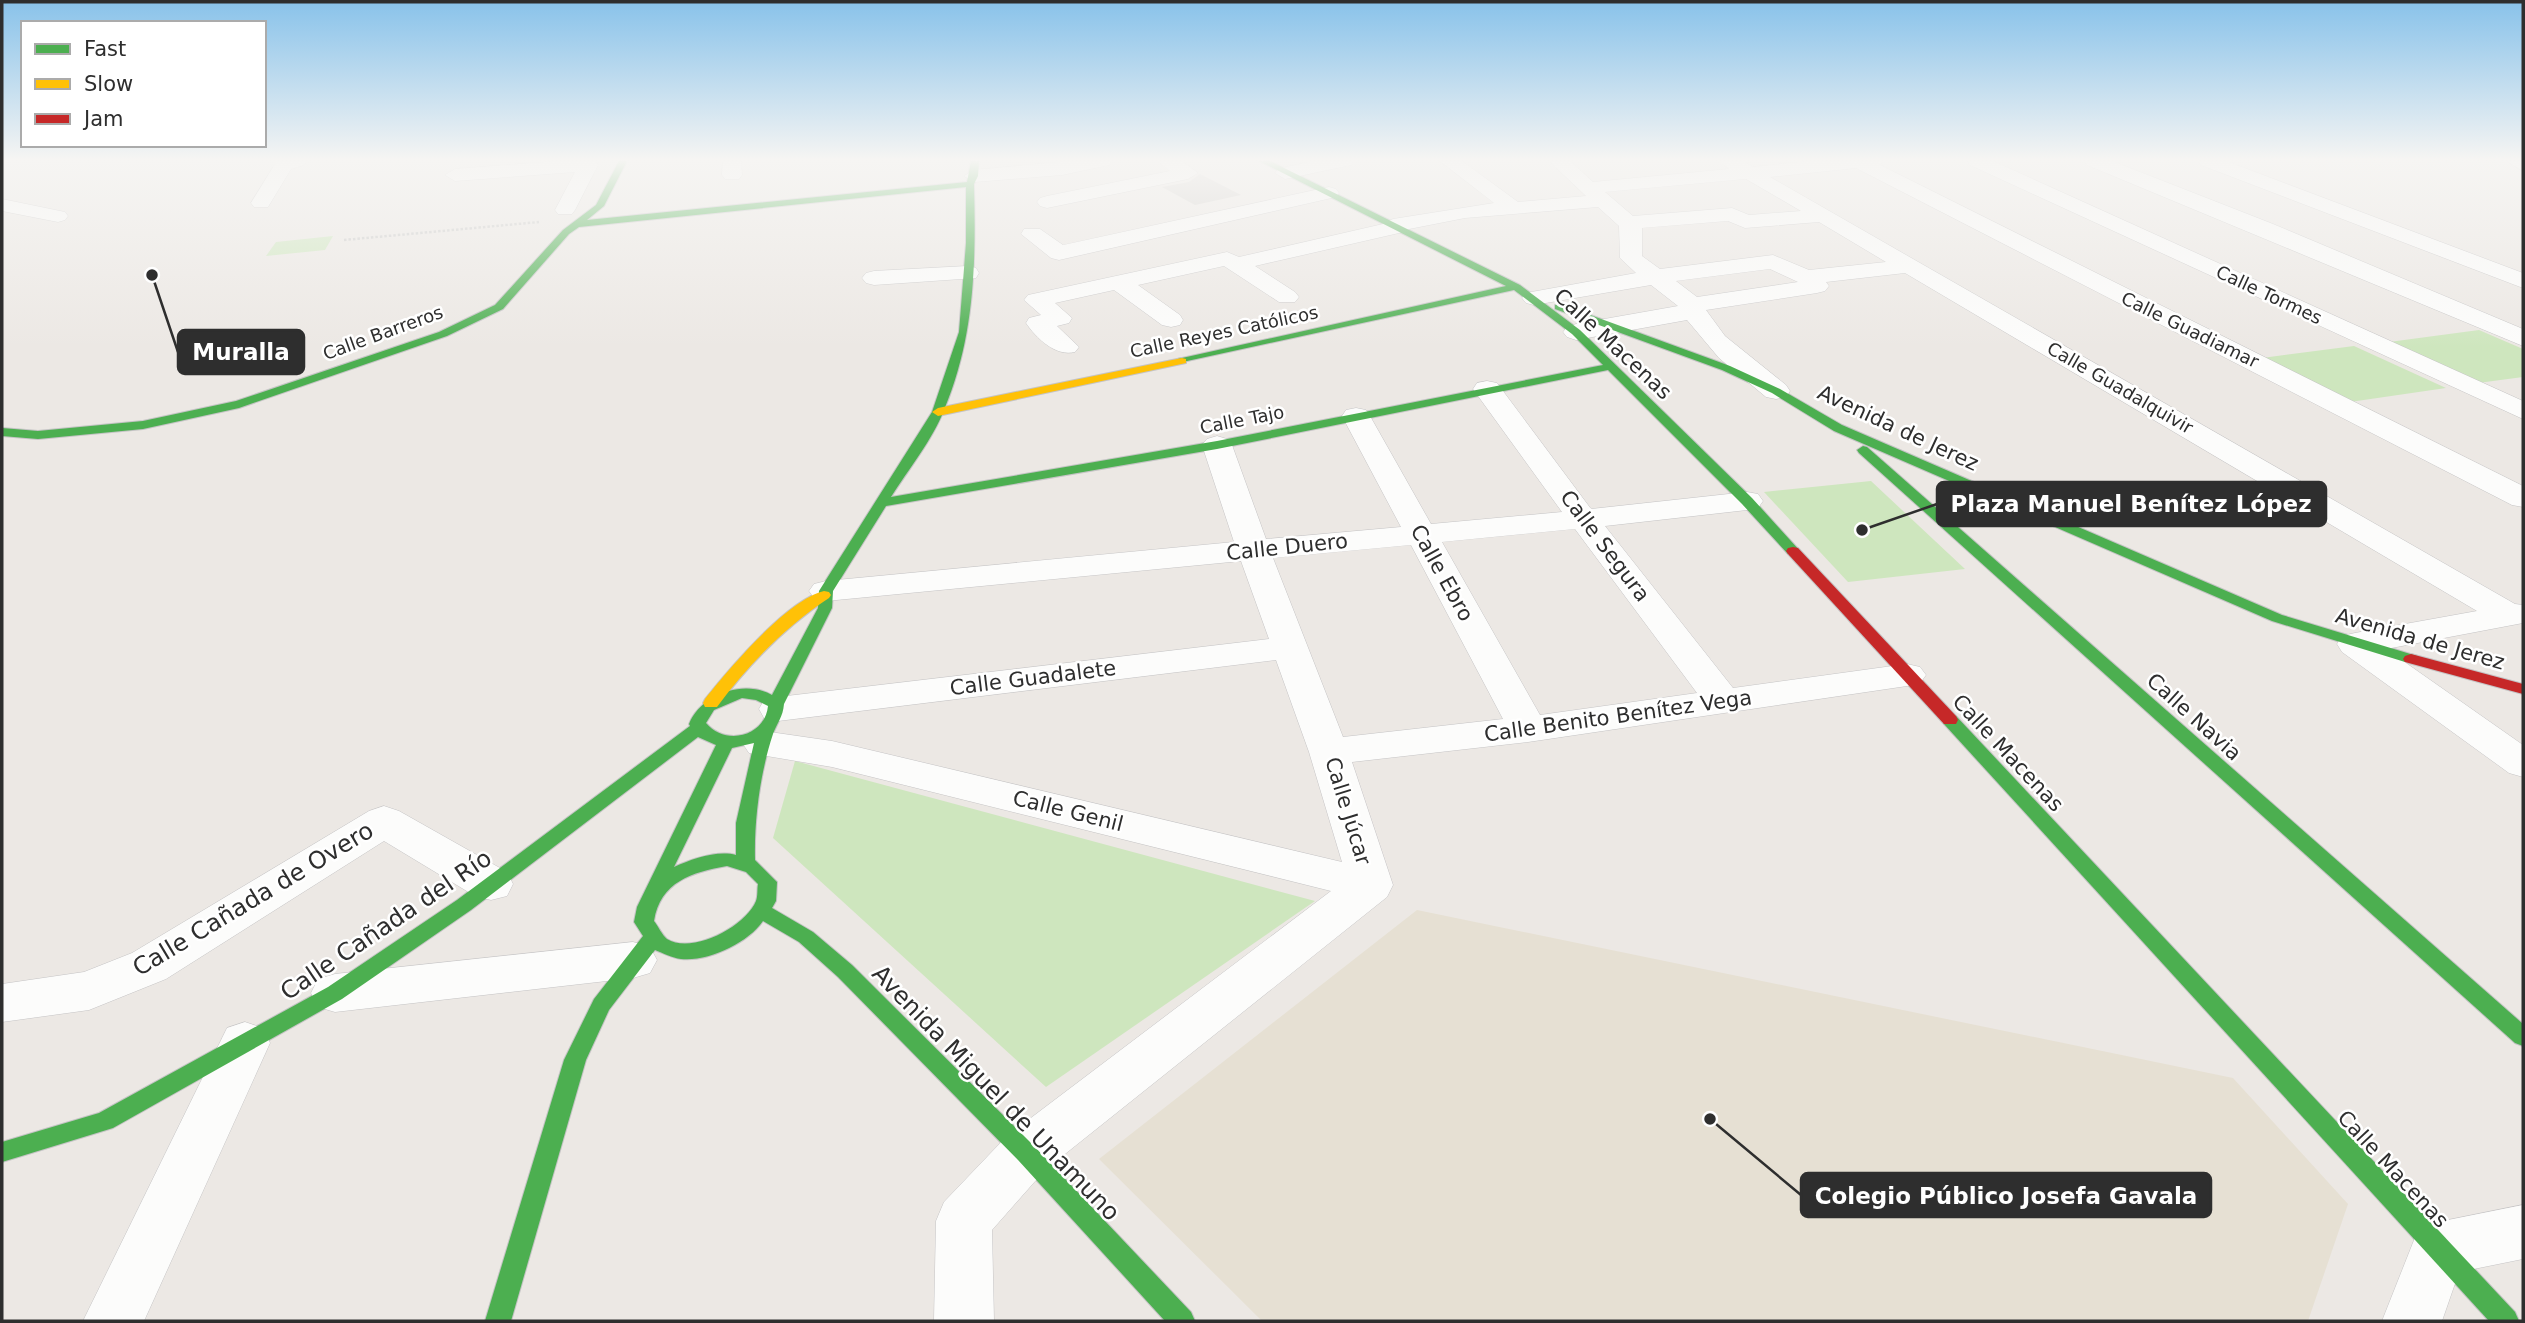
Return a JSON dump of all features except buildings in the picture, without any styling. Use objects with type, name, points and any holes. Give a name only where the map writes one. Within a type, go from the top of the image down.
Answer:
[{"type":"street","name":"Calle Barreros","points":[[2,432],[38,435],[167,420],[239,404],[443,334],[499,307],[566,232],[569,223]]},
{"type":"street","points":[[762,726],[702,737],[696,730],[696,721],[733,674],[775,628],[825,593],[938,412],[964,332],[973,223]]},
{"type":"street","points":[[1050,223],[1058,228],[1032,234],[1059,253],[1205,223]]},
{"type":"street","points":[[1177,223],[1183,226]]},
{"type":"street","points":[[1389,223],[1525,293],[1773,262],[1806,277],[1816,286],[1692,305],[1683,314],[1576,332]]},
{"type":"street","points":[[1066,346],[1038,323],[1060,317],[1036,300],[1118,282],[1273,255],[1412,223]]},
{"type":"street","points":[[1631,223],[1628,223],[1632,230],[1631,258],[1692,305],[1696,318],[1735,359],[1776,391]]},
{"type":"street","name":"Calle Guadalquivir","points":[[1833,223],[2516,615]]},
{"type":"street","name":"Calle Guadiamar","points":[[1982,223],[2523,498]]},
{"type":"street","name":"Calle Tormes","points":[[2112,223],[2523,411]]},
{"type":"street","points":[[2249,223],[2523,338]]},
{"type":"street","points":[[2370,223],[2523,281]]},
{"type":"street","points":[[1251,243],[1273,255]]},
{"type":"street","points":[[1231,261],[1287,297]]},
{"type":"street","points":[[1806,277],[1910,266]]},
{"type":"street","points":[[874,278],[968,273]]},
{"type":"street","points":[[1118,282],[1171,320]]},
{"type":"street","name":"Avenida de Jerez","points":[[1525,293],[1609,327],[1726,368],[1776,391],[1838,428],[2277,618],[2354,644],[2523,689]]},
{"type":"street","name":"Calle Macenas","points":[[1525,293],[1576,332],[1608,367],[1747,501],[2506,1321]]},
{"type":"street","name":"Calle Reyes Católicos","points":[[938,412],[1345,327],[1525,293]]},
{"type":"street","name":"Calle Tajo","points":[[881,503],[1217,445],[1608,367]]},
{"type":"street","name":"Calle Segura","points":[[1487,389],[1724,702]]},
{"type":"street","name":"Calle Ebro","points":[[1356,416],[1528,729]]},
{"type":"street","name":"Calle Navia","points":[[1838,428],[2523,1037]]},
{"type":"street","name":"Calle Júcar","points":[[964,1321],[964,1221],[1026,1153],[1371,885],[1329,752],[1252,550],[1217,445]]},
{"type":"street","name":"Calle Duero","points":[[825,593],[1747,501]]},
{"type":"street","points":[[498,1321],[575,1060],[601,1005],[642,950],[643,911],[762,726],[825,608],[825,593]]},
{"type":"street","points":[[2354,644],[2516,615]]},
{"type":"street","points":[[2354,644],[2523,764]]},
{"type":"street","name":"Calle Guadalete","points":[[762,726],[1288,648]]},
{"type":"street","name":"Calle Benito Benítez Vega","points":[[1329,752],[1528,729],[1907,675]]},
{"type":"street","points":[[712,703],[733,695],[756,693],[768,697],[745,823],[746,863]]},
{"type":"street","name":"Calle Genil","points":[[762,726],[832,754],[1371,885]]},
{"type":"street","name":"Calle Cañada del Río","points":[[2,1152],[106,1121],[335,993],[491,884],[696,730]]},
{"type":"street","name":"Calle Cañada de Overo","points":[[2,1003],[89,991],[149,966],[384,821],[491,884]]},
{"type":"street","points":[[335,993],[642,950],[666,948],[686,951],[708,948],[731,940],[750,928],[764,912],[770,897],[769,882],[761,870],[727,859],[685,869],[666,880],[652,895]]},
{"type":"street","name":"Avenida Miguel de Unamuno","points":[[764,912],[806,937],[845,971],[1026,1153],[1182,1321]]},
{"type":"street","points":[[113,1321],[245,1044]]},
{"type":"street","points":[[2412,1321],[2438,1249],[2523,1232]]},
{"type":"path","points":[[344,240],[527,223]]},
{"type":"shaded area","points":[[1417,910],[2233,1078],[2348,1204],[2308,1321],[1262,1321],[1099,1159]]},
{"type":"green space","points":[[333,236],[325,250],[266,256],[276,242]]},
{"type":"green space","points":[[2479,330],[2523,349],[2523,377],[2478,383],[2389,342]]},
{"type":"green space","points":[[2354,346],[2446,388],[2350,402],[2262,358]]},
{"type":"green space","points":[[1871,481],[1965,569],[1848,582],[1764,492]]},
{"type":"green space","points":[[795,761],[1315,901],[1046,1087],[773,838]]},
{"type":"traffic: fast","points":[[2,432],[38,435],[143,425],[239,404],[443,334],[499,307],[566,232],[578,223]]},
{"type":"traffic: fast","points":[[577,224],[589,223]]},
{"type":"traffic: fast","points":[[776,704],[825,608],[826,591],[938,412],[964,332],[971,223]]},
{"type":"traffic: fast","points":[[1387,223],[1516,287],[1576,332],[1747,501],[1793,551]]},
{"type":"traffic: fast","points":[[1182,361],[1516,287]]},
{"type":"traffic: fast","points":[[1559,307],[1726,368],[1776,391],[1838,428],[2277,618],[2411,659]]},
{"type":"traffic: fast","points":[[881,503],[1217,445],[1608,367]]},
{"type":"traffic: fast","points":[[1863,450],[2523,1037]]},
{"type":"traffic: fast","points":[[741,693],[760,695],[776,704],[775,717],[769,727],[746,740],[731,742],[706,734],[697,724],[704,711],[714,703],[741,693]]},
{"type":"traffic: fast","points":[[1950,720],[2506,1321]]},
{"type":"traffic: fast","points":[[746,863],[745,823],[766,729]]},
{"type":"traffic: fast","points":[[2,1152],[105,1121],[335,993],[464,905],[696,730]]},
{"type":"traffic: fast","points":[[653,891],[726,743]]},
{"type":"traffic: fast","points":[[727,859],[753,867],[768,882],[766,901],[753,920],[732,937],[707,948],[681,952],[659,944],[644,922],[646,907],[652,895],[661,884],[673,876],[699,865],[727,859]]},
{"type":"traffic: fast","points":[[764,912],[806,937],[845,971],[1026,1153],[1182,1321]]},
{"type":"traffic: fast","points":[[498,1321],[575,1060],[601,1005],[651,940]]},
{"type":"traffic: slow","points":[[938,412],[1182,361]]},
{"type":"traffic: slow","points":[[711,703],[762,643],[824,595]]},
{"type":"traffic: jam","points":[[1793,551],[1950,720]]},
{"type":"traffic: jam","points":[[2411,659],[2523,689]]},
{"type":"place","name":"Muralla","points":[[152,275]]},
{"type":"place","name":"Plaza Manuel Benítez López","points":[[1862,530]]},
{"type":"place","name":"Colegio Público Josefa Gavala","points":[[1710,1119]]}]
